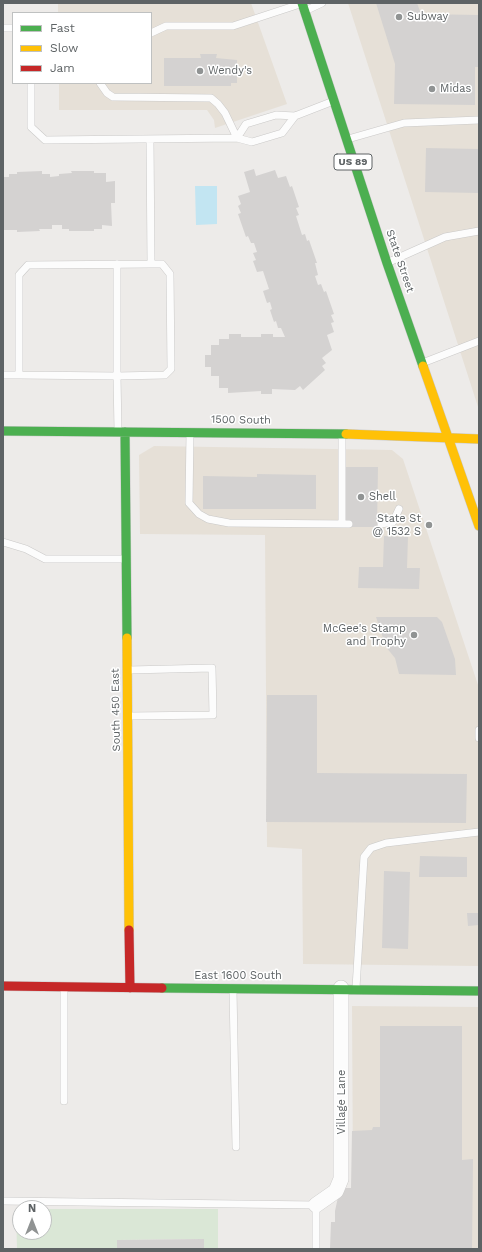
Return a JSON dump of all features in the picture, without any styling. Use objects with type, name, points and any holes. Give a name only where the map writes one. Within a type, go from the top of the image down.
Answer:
[{"type":"street","name":"State Street","points":[[303,6],[387,263],[479,526]]},
{"type":"street","name":"1500 South","points":[[3,431],[190,431],[342,434],[479,439]]},
{"type":"street","name":"South 450 East","points":[[121,432],[126,560],[130,988]]},
{"type":"street","name":"East 1600 South","points":[[3,986],[476,990]]},
{"type":"street","name":"Village Lane","points":[[316,1205],[336,1191],[341,1179],[348,988]]},
{"type":"lane","points":[[152,33],[166,26],[233,26],[303,6],[322,3]]},
{"type":"lane","points":[[31,84],[31,127],[45,140],[237,138],[252,142],[282,133],[295,116]]},
{"type":"lane","points":[[101,84],[107,93],[113,97],[212,98],[225,113],[237,138]]},
{"type":"lane","points":[[237,138],[246,124],[276,114],[295,116],[333,101]]},
{"type":"lane","points":[[346,139],[404,123],[479,120]]},
{"type":"lane","points":[[150,139],[151,264]]},
{"type":"lane","points":[[387,263],[445,237],[479,231]]},
{"type":"lane","points":[[117,264],[117,376],[121,432]]},
{"type":"lane","points":[[3,374],[19,375],[117,376],[165,375],[171,368],[170,274],[162,264],[28,265],[18,275],[19,375]]},
{"type":"lane","points":[[423,363],[479,341]]},
{"type":"lane","points":[[190,431],[189,503],[199,514],[208,519],[229,523],[346,524],[342,434]]},
{"type":"lane","points":[[381,524],[393,522],[398,509]]},
{"type":"lane","points":[[3,542],[26,549],[45,559],[126,560]]},
{"type":"lane","points":[[127,670],[212,668],[213,715],[128,716]]},
{"type":"lane","points":[[479,730],[479,738]]},
{"type":"lane","points":[[348,988],[364,857],[371,848],[386,842],[479,832]]},
{"type":"lane","points":[[64,987],[64,1101]]},
{"type":"lane","points":[[233,988],[236,1147]]},
{"type":"lane","points":[[3,1201],[316,1205],[316,1249]]},
{"type":"shaded area","points":[[58,3],[251,3],[287,104],[215,128],[214,120],[207,110],[59,110],[59,84],[152,84],[152,12],[58,12]]},
{"type":"shaded area","points":[[348,3],[479,3],[479,410]]},
{"type":"shaded area","points":[[154,446],[392,450],[403,459],[479,688],[479,966],[303,964],[302,849],[267,847],[265,535],[140,534],[139,455]]},
{"type":"shaded area","points":[[352,1006],[479,1007],[479,1249],[338,1249],[353,1186]]},
{"type":"green space","points":[[52,1209],[218,1209],[218,1249],[204,1249],[204,1239],[117,1240],[117,1249],[17,1249],[17,1240],[52,1240]]},
{"type":"water","points":[[195,186],[217,186],[217,224],[196,225]]},
{"type":"building","points":[[376,3],[417,3],[421,14],[479,15],[479,67],[475,67],[475,105],[394,104],[395,64]]},
{"type":"building","name":"Wendy's","points":[[200,54],[217,54],[216,58],[237,60],[237,83],[231,83],[231,86],[164,86],[164,58],[201,58]]},
{"type":"building","points":[[426,148],[479,149],[479,193],[425,192]]},
{"type":"building","points":[[254,169],[256,176],[275,170],[278,178],[286,176],[290,187],[292,186],[299,207],[296,208],[299,215],[296,216],[302,235],[305,234],[307,241],[309,240],[317,263],[315,263],[318,275],[315,276],[318,285],[321,284],[324,292],[326,291],[334,314],[331,315],[334,322],[331,323],[334,332],[327,335],[332,350],[322,358],[326,363],[322,366],[325,370],[303,390],[300,386],[295,390],[272,389],[272,394],[261,394],[261,391],[228,393],[228,388],[219,388],[219,376],[211,376],[211,367],[205,367],[205,355],[211,355],[211,345],[219,345],[219,339],[229,339],[229,334],[241,334],[241,337],[261,337],[261,334],[273,334],[273,337],[285,337],[281,328],[278,328],[276,321],[274,322],[270,310],[272,309],[270,302],[267,303],[263,291],[269,289],[263,271],[257,272],[253,261],[256,260],[253,253],[257,252],[254,243],[251,243],[248,236],[246,237],[238,214],[241,213],[238,206],[241,204],[238,196],[250,192],[244,172]]},
{"type":"building","points":[[42,171],[42,174],[50,174],[50,177],[59,176],[59,174],[72,173],[71,171],[94,171],[94,173],[106,173],[106,182],[115,181],[115,203],[111,203],[112,226],[102,225],[102,229],[94,229],[94,231],[69,231],[69,229],[62,229],[62,225],[52,225],[52,229],[39,229],[40,231],[17,232],[17,230],[4,230],[3,177],[9,177],[9,174],[17,174],[17,172]]},
{"type":"building","name":"Shell","points":[[345,467],[378,467],[377,527],[345,527]]},
{"type":"building","points":[[257,474],[316,475],[316,509],[203,509],[203,476],[257,477]]},
{"type":"building","points":[[384,536],[408,537],[407,568],[420,568],[419,589],[358,588],[359,567],[383,567]]},
{"type":"building","name":"McGee's Stamp and Trophy","points":[[376,617],[437,617],[442,622],[455,659],[456,675],[399,674],[395,658],[386,647]]},
{"type":"building","points":[[267,695],[317,695],[317,773],[467,774],[466,823],[266,822]]},
{"type":"building","points":[[420,856],[467,857],[467,877],[419,877]]},
{"type":"building","points":[[384,871],[410,872],[408,949],[382,948]]},
{"type":"building","points":[[467,913],[479,913],[479,925],[468,926]]},
{"type":"building","points":[[380,1026],[462,1026],[462,1160],[473,1159],[472,1249],[330,1249],[331,1222],[335,1222],[335,1211],[340,1188],[351,1188],[352,1131],[372,1130],[373,1127],[380,1127]]},
{"type":"building","points":[[204,1239],[204,1249],[117,1249],[117,1240]]},
{"type":"traffic: fast","points":[[302,3],[387,263],[423,366]]},
{"type":"traffic: fast","points":[[3,431],[346,434]]},
{"type":"traffic: fast","points":[[125,432],[127,638]]},
{"type":"traffic: fast","points":[[162,988],[479,991]]},
{"type":"traffic: slow","points":[[423,366],[479,526]]},
{"type":"traffic: slow","points":[[346,434],[479,439]]},
{"type":"traffic: slow","points":[[127,638],[129,930]]},
{"type":"traffic: jam","points":[[129,930],[130,988]]},
{"type":"traffic: jam","points":[[3,986],[162,988]]},
{"type":"place","name":"Subway","points":[[399,17]]},
{"type":"place","name":"Wendy's","points":[[200,71]]},
{"type":"place","name":"Midas","points":[[432,89]]},
{"type":"place","name":"Shell","points":[[361,497]]},
{"type":"place","name":"State St @ 1532 S","points":[[429,525]]},
{"type":"place","name":"McGee's Stamp and Trophy","points":[[414,635]]}]
